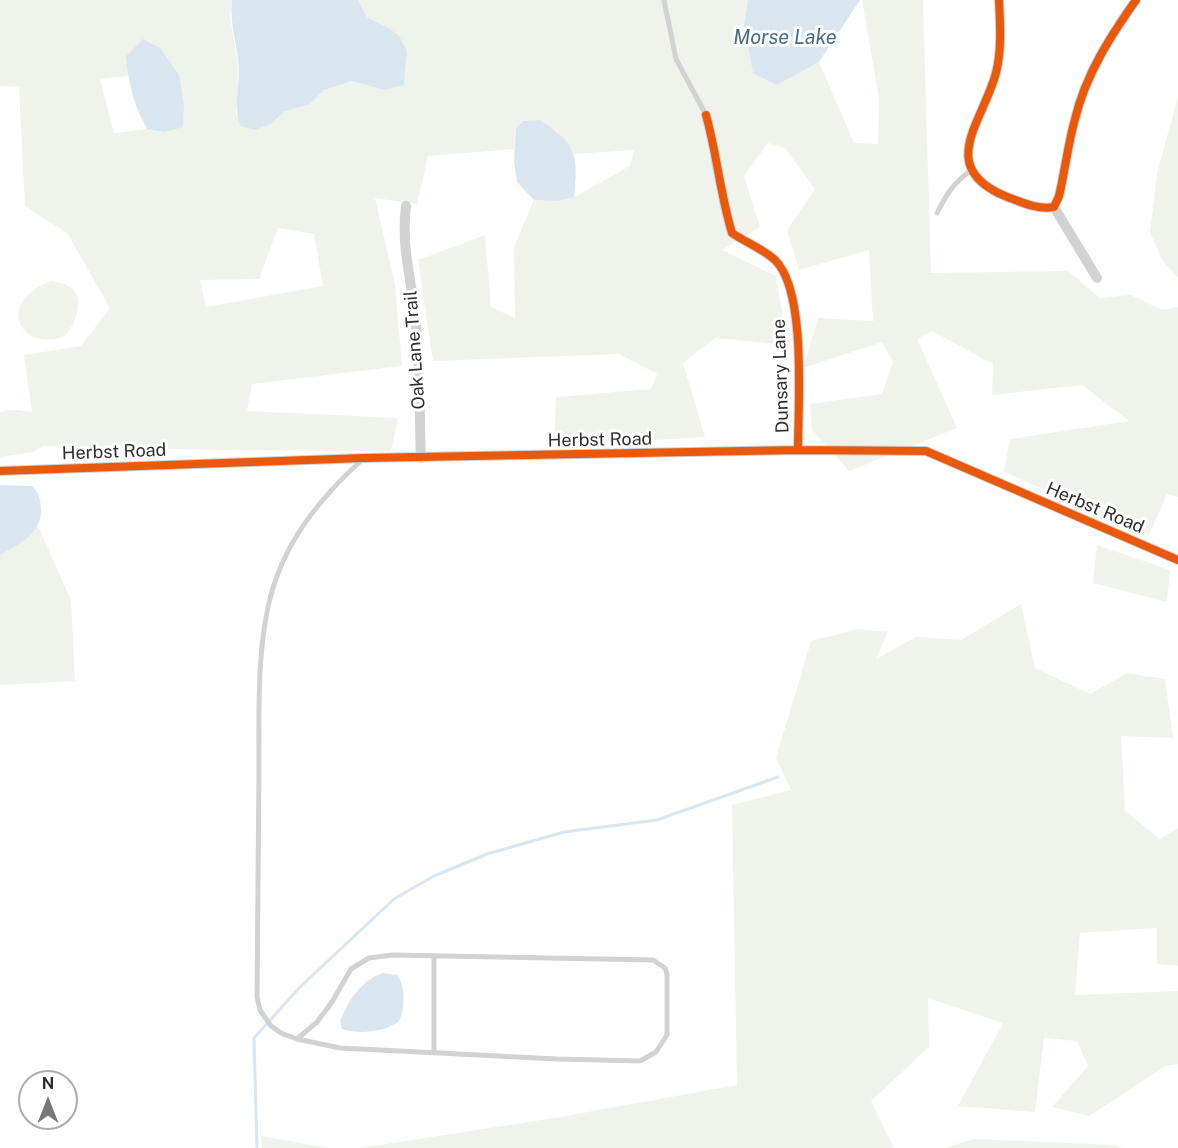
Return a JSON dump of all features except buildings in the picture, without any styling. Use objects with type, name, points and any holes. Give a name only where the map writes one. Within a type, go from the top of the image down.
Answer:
[{"type":"street","points":[[999,0],[999,58],[996,74],[971,134],[970,171],[990,190],[1023,203],[1046,208],[1054,207]]},
{"type":"street","points":[[1054,207],[1059,196],[1075,117],[1086,85],[1108,39],[1136,0]]},
{"type":"street","name":"Dunsary Lane","points":[[706,115],[715,145],[724,208],[732,233],[776,261],[790,285],[799,351],[798,450]]},
{"type":"street","name":"Oak Lane Trail","points":[[406,206],[404,240],[416,316],[421,458]]},
{"type":"street","points":[[1054,207],[1098,278]]},
{"type":"street","name":"Herbst Road","points":[[0,471],[364,458],[798,450],[926,452],[1178,560]]},
{"type":"lane","points":[[664,0],[676,59],[706,115]]},
{"type":"lane","points":[[938,213],[946,195],[955,183],[970,171]]},
{"type":"lane","points":[[297,1039],[317,1022],[332,1002],[351,969],[369,957],[393,955],[653,960],[664,968],[667,974],[667,1035],[656,1052],[640,1061],[340,1048],[297,1039],[271,1026],[260,1010],[257,997],[259,729],[262,659],[267,614],[275,581],[298,532],[343,476],[364,458]]},
{"type":"lane","points":[[434,956],[434,1052]]},
{"type":"shaded area","points":[[0,0],[232,0],[230,17],[239,70],[236,115],[272,123],[284,112],[310,104],[324,90],[352,81],[384,90],[390,29],[367,17],[358,0],[748,0],[744,23],[777,85],[819,62],[854,143],[878,144],[879,99],[862,0],[923,0],[931,273],[1068,271],[1100,298],[1131,295],[1162,310],[1178,307],[1178,497],[1167,494],[1149,535],[1004,472],[1010,439],[1129,421],[1082,385],[992,395],[993,364],[932,331],[917,339],[957,428],[849,471],[812,430],[810,404],[882,394],[893,362],[882,342],[803,368],[818,318],[873,321],[869,250],[799,270],[787,230],[815,189],[785,148],[768,143],[744,176],[760,227],[722,250],[776,276],[788,345],[715,338],[683,363],[705,437],[554,446],[556,397],[651,389],[657,374],[619,354],[433,361],[418,260],[485,235],[491,307],[515,318],[514,247],[534,200],[558,201],[574,197],[630,166],[634,150],[574,154],[557,131],[540,120],[516,129],[514,149],[428,156],[417,204],[375,198],[395,284],[402,366],[252,384],[247,411],[398,418],[391,451],[43,446],[33,452],[0,457],[0,413],[12,410],[32,412],[24,355],[81,346],[110,308],[67,233],[25,206],[19,87],[0,86]],"holes":[[[128,76],[164,132],[147,129],[114,133],[100,79]],[[278,228],[314,234],[323,286],[206,307],[200,280],[259,279]]]},
{"type":"shaded area","points":[[1178,97],[1178,278],[1163,261],[1150,233],[1157,173]]},
{"type":"shaded area","points":[[52,281],[72,288],[78,298],[78,304],[76,316],[68,333],[54,339],[43,340],[25,331],[18,315],[20,307],[29,294]]},
{"type":"shaded area","points":[[38,526],[71,600],[75,681],[0,685],[0,555],[16,546]]},
{"type":"shaded area","points":[[1097,545],[1170,570],[1167,602],[1093,583]]},
{"type":"shaded area","points":[[1021,604],[1035,668],[1090,694],[1127,673],[1165,679],[1173,738],[1121,736],[1125,811],[1160,839],[1178,828],[1178,966],[1157,964],[1157,928],[1080,933],[1075,995],[1178,991],[1178,1064],[1166,1066],[1089,1116],[1052,1107],[1088,1066],[1077,1041],[1044,1038],[1035,1112],[958,1106],[1003,1023],[928,998],[929,1047],[871,1101],[894,1148],[361,1148],[560,1117],[737,1085],[732,805],[791,790],[776,758],[811,641],[857,629],[888,632],[876,659],[916,637],[961,640]]},
{"type":"shaded area","points":[[261,1136],[329,1148],[262,1148]]},
{"type":"shaded area","points":[[974,1139],[1115,1145],[1123,1148],[943,1148]]},
{"type":"water","points":[[232,0],[358,0],[367,17],[399,36],[407,51],[404,85],[384,90],[352,81],[324,90],[310,104],[284,112],[272,123],[256,130],[241,126],[237,112],[239,70]]},
{"type":"water","name":"Morse Lake","points":[[748,0],[860,0],[819,62],[777,85],[753,73],[744,23]]},
{"type":"water","points":[[143,39],[160,48],[179,75],[184,106],[183,127],[164,132],[147,129],[142,120],[132,94],[126,56]]},
{"type":"water","points":[[540,120],[561,136],[572,152],[576,171],[574,197],[558,201],[534,200],[517,182],[514,162],[516,129],[523,121]]},
{"type":"water","points":[[0,485],[32,486],[39,496],[41,516],[34,531],[28,537],[0,555]]},
{"type":"water","points":[[383,973],[397,975],[402,985],[403,1004],[399,1021],[387,1028],[372,1031],[356,1032],[342,1029],[340,1021],[353,997],[369,980]]},
{"type":"waterway","points":[[257,1148],[254,1038],[299,988],[394,899],[434,876],[487,854],[564,832],[657,820],[778,777]]},
{"type":"cycle path","points":[[999,0],[998,64],[990,91],[975,126],[968,157],[973,171],[984,184],[1023,203],[1048,208],[1054,207],[1059,196],[1073,128],[1092,71],[1136,0]]},
{"type":"cycle path","points":[[706,115],[732,233],[775,260],[785,275],[792,297],[798,350],[798,450]]},
{"type":"cycle path","points":[[0,471],[364,458],[798,450],[926,451],[1178,560]]}]
